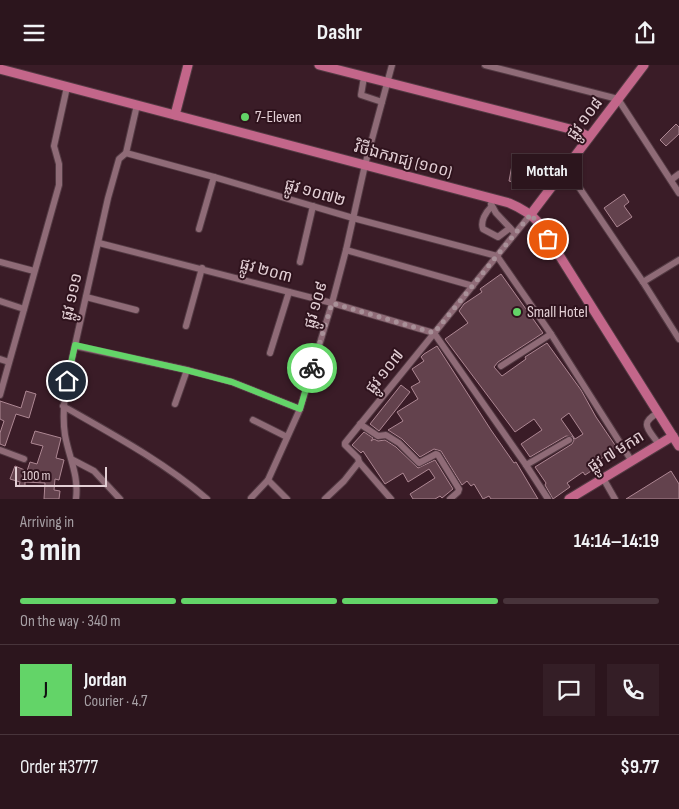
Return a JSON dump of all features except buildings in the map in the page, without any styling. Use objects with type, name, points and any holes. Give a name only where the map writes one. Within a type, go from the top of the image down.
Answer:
[{"type":"main road","points":[[175,115],[188,65]]},
{"type":"main road","points":[[319,65],[578,131],[589,137]]},
{"type":"main road","name":"ផ្លូវ ១០៨","points":[[531,214],[644,65]]},
{"type":"main road","name":"វិថីឯករាជ្យ (១០០)","points":[[0,69],[365,165],[490,202],[509,203],[531,214],[658,413],[676,434],[679,446]]},
{"type":"main road","name":"ផ្លូវ ៧ មករា","points":[[569,499],[658,443],[676,434]]},
{"type":"street","name":"ផ្លូវ ១០៩","points":[[251,498],[268,480],[300,409],[332,303],[354,218],[365,165],[392,65]]},
{"type":"street","points":[[485,65],[503,67],[618,99],[679,193]]},
{"type":"street","points":[[364,77],[361,95],[382,102]]},
{"type":"street","points":[[0,395],[58,185],[59,164],[54,146],[67,87]]},
{"type":"street","name":"ផ្លូវ ១១១","points":[[76,499],[77,487],[73,461],[66,437],[63,406],[108,198],[119,159],[126,153],[137,105]]},
{"type":"street","name":"ផ្លូវ ១០៧២","points":[[126,153],[354,218],[497,255]]},
{"type":"street","points":[[566,168],[679,339]]},
{"type":"street","points":[[671,180],[679,174]]},
{"type":"street","points":[[199,229],[214,177]]},
{"type":"street","points":[[490,202],[496,213],[516,233]]},
{"type":"street","points":[[490,202],[482,224],[483,229],[498,237],[510,228]]},
{"type":"street","points":[[300,262],[314,206]]},
{"type":"street","name":"ផ្លូវ ១០៧","points":[[359,462],[358,458],[345,444],[531,214]]},
{"type":"street","name":"ផ្លូវ ២០៣","points":[[99,243],[202,268],[434,333]]},
{"type":"street","points":[[346,250],[473,286]]},
{"type":"street","points":[[497,255],[551,334],[631,460]]},
{"type":"street","points":[[643,282],[679,260]]},
{"type":"street","points":[[0,262],[34,271]]},
{"type":"street","points":[[186,326],[202,268]]},
{"type":"street","points":[[270,353],[289,292]]},
{"type":"street","points":[[86,297],[136,310]]},
{"type":"street","points":[[0,301],[24,309]]},
{"type":"street","points":[[434,333],[548,499]]},
{"type":"street","points":[[501,366],[551,334]]},
{"type":"street","points":[[75,345],[232,382],[300,409]]},
{"type":"street","points":[[0,359],[9,362]]},
{"type":"street","points":[[175,403],[186,370]]},
{"type":"street","points":[[63,406],[126,443],[207,499]]},
{"type":"street","points":[[658,413],[648,418],[646,426],[658,443]]},
{"type":"street","points":[[253,420],[287,437]]},
{"type":"street","points":[[360,424],[378,436],[386,435],[399,443],[419,463],[432,455],[438,455],[459,489],[458,493],[450,499]]},
{"type":"street","points":[[526,465],[569,440]]},
{"type":"street","points":[[0,450],[24,459]]},
{"type":"street","points":[[73,461],[94,471],[120,499]]},
{"type":"street","points":[[325,499],[344,481],[359,462],[391,499]]},
{"type":"street","points":[[602,478],[615,499]]},
{"type":"street","points":[[268,480],[287,499]]},
{"type":"way so far","points":[[312,368],[332,303],[434,333],[531,214],[548,239]]},
{"type":"place","name":"7-Eleven","points":[[245,117]]},
{"type":"place","name":"Mottah","points":[[548,239]]},
{"type":"place","name":"Small Hotel","points":[[517,312]]},
{"type":"route","points":[[67,381],[75,345],[232,382],[300,409],[312,368]]}]
